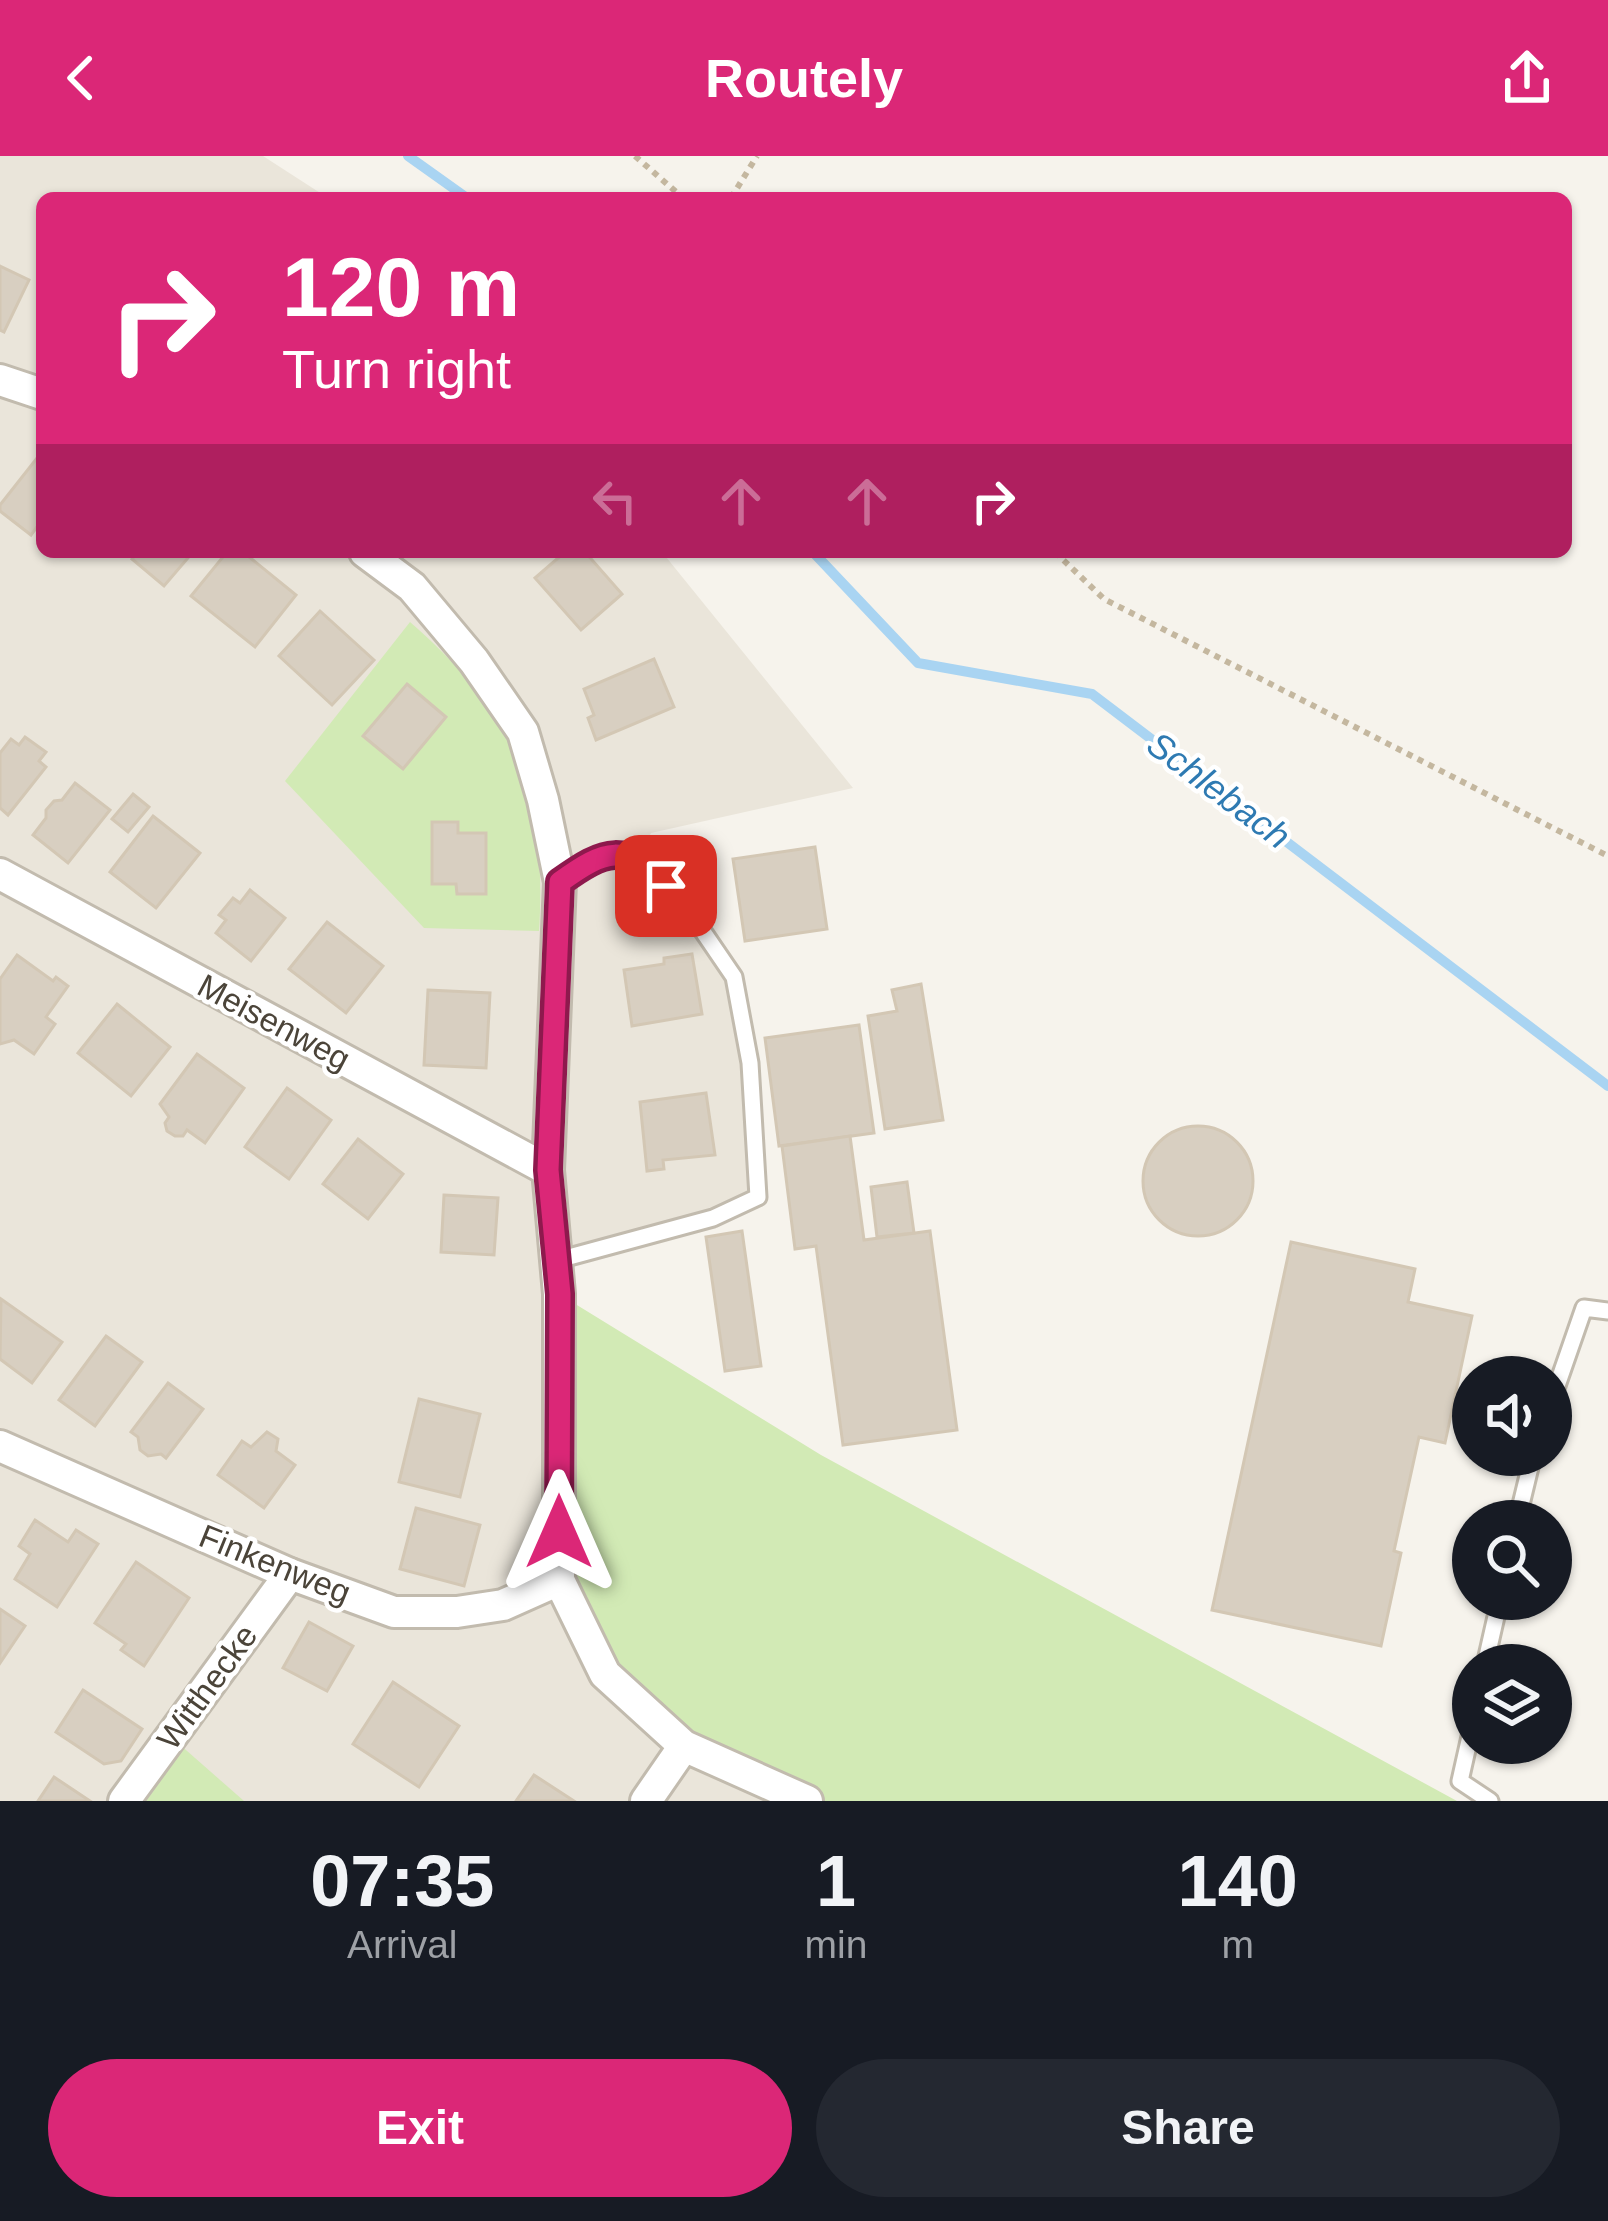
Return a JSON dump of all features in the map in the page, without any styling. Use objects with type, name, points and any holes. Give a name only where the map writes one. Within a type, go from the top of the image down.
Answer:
[{"type":"street","points":[[0,380],[36,392]]},
{"type":"street","points":[[373,558],[412,587],[474,661],[523,732],[560,882],[548,1170],[558,1260],[559,1580],[605,1674],[684,1746],[807,1801]]},
{"type":"street","name":"Meisenweg","points":[[0,874],[548,1170]]},
{"type":"street","name":"Finkenweg","points":[[0,1446],[290,1574],[394,1612],[457,1612],[503,1605],[559,1580]]},
{"type":"street","name":"Witthecke","points":[[124,1801],[290,1574]]},
{"type":"street","points":[[646,1801],[684,1746]]},
{"type":"lane","points":[[558,1260],[713,1218],[758,1196],[750,1063],[734,977],[689,911],[642,861],[613,854],[590,860],[560,882]]},
{"type":"lane","points":[[1567,1356],[1584,1307],[1608,1311]]},
{"type":"lane","points":[[1464,1764],[1460,1781],[1490,1801]]},
{"type":"path","points":[[635,156],[676,192]]},
{"type":"path","points":[[735,192],[757,156]]},
{"type":"path","points":[[1061,558],[1104,599],[1608,856]]},
{"type":"shaded area","points":[[0,156],[263,156],[319,192],[36,192],[36,558],[667,558],[853,788],[651,833],[640,857],[734,980],[758,1195],[713,1218],[558,1260],[559,1294],[793,1801],[0,1801]]},
{"type":"green space","points":[[410,622],[474,688],[516,759],[537,838],[539,931],[424,928],[285,781]]},
{"type":"green space","points":[[559,1294],[821,1455],[1457,1801],[807,1801],[684,1746],[574,1613]]},
{"type":"green space","points":[[170,1736],[244,1801],[124,1801]]},
{"type":"building","points":[[0,266],[29,280],[4,332],[0,330]]},
{"type":"building","points":[[36,459],[36,528],[31,535],[0,511]]},
{"type":"building","points":[[133,558],[188,558],[164,586]]},
{"type":"building","points":[[222,558],[250,558],[296,595],[255,647],[191,596]]},
{"type":"building","points":[[558,558],[590,558],[622,594],[581,630],[535,578]]},
{"type":"building","points":[[320,611],[374,660],[332,705],[279,656]]},
{"type":"building","points":[[654,659],[674,707],[596,740],[588,718],[594,715],[584,689]]},
{"type":"building","points":[[407,684],[446,717],[403,769],[363,736]]},
{"type":"building","points":[[25,737],[46,752],[39,761],[46,767],[8,815],[0,808],[0,753],[11,739],[19,745]]},
{"type":"building","points":[[75,783],[110,810],[68,863],[33,835],[46,818],[46,810]]},
{"type":"building","points":[[133,794],[149,807],[128,832],[112,819]]},
{"type":"building","points":[[153,816],[200,853],[156,908],[110,872]]},
{"type":"building","points":[[432,822],[458,822],[458,833],[486,833],[486,894],[457,894],[456,884],[432,884]]},
{"type":"building","points":[[815,847],[827,929],[745,941],[733,859]]},
{"type":"building","points":[[250,890],[285,918],[251,961],[216,933],[226,920],[219,915],[233,898],[240,903]]},
{"type":"building","points":[[327,922],[383,966],[346,1013],[289,969]]},
{"type":"building","points":[[692,954],[702,1014],[632,1026],[624,970]]},
{"type":"building","points":[[17,955],[68,986],[46,1017],[55,1024],[34,1054],[14,1040],[0,1044],[0,979]]},
{"type":"building","points":[[921,984],[943,1120],[885,1129],[868,1016],[897,1011],[892,990]]},
{"type":"building","points":[[428,990],[490,993],[486,1068],[424,1065]]},
{"type":"building","points":[[117,1004],[170,1047],[131,1096],[78,1053]]},
{"type":"building","points":[[859,1025],[874,1133],[779,1146],[765,1038]]},
{"type":"building","points":[[197,1054],[244,1088],[205,1143],[187,1130],[183,1136],[167,1131],[169,1117],[160,1104]]},
{"type":"building","points":[[287,1088],[331,1120],[289,1179],[245,1147]]},
{"type":"building","points":[[706,1093],[715,1155],[663,1160],[664,1169],[647,1171],[640,1102]]},
{"type":"building","points":[[1198,1126],[1219,1130],[1237,1142],[1249,1160],[1253,1181],[1249,1202],[1237,1220],[1219,1232],[1198,1236],[1177,1232],[1159,1220],[1147,1202],[1143,1181],[1147,1160],[1159,1142],[1177,1130]]},
{"type":"building","points":[[850,1136],[864,1240],[930,1231],[957,1430],[843,1445],[816,1246],[795,1249],[782,1146]]},
{"type":"building","points":[[358,1139],[403,1174],[368,1219],[323,1184]]},
{"type":"building","points":[[907,1182],[914,1233],[877,1237],[871,1187]]},
{"type":"building","points":[[444,1195],[498,1198],[494,1255],[441,1252]]},
{"type":"building","points":[[742,1231],[761,1366],[725,1371],[706,1237]]},
{"type":"building","points":[[1291,1242],[1415,1269],[1408,1302],[1472,1316],[1463,1356],[1452,1356],[1452,1410],[1445,1443],[1419,1437],[1394,1551],[1401,1553],[1381,1646],[1212,1610]]},
{"type":"building","points":[[1,1299],[62,1342],[32,1383],[0,1359]]},
{"type":"building","points":[[106,1336],[142,1362],[95,1426],[59,1400]]},
{"type":"building","points":[[168,1383],[203,1409],[166,1458],[148,1456],[131,1432]]},
{"type":"building","points":[[419,1399],[480,1414],[460,1497],[399,1482]]},
{"type":"building","points":[[267,1432],[278,1439],[276,1451],[295,1465],[264,1508],[218,1475],[242,1441],[251,1447]]},
{"type":"building","points":[[416,1508],[480,1525],[464,1586],[400,1569]]},
{"type":"building","points":[[35,1520],[68,1542],[76,1530],[98,1544],[57,1607],[15,1579],[30,1554],[19,1546]]},
{"type":"building","points":[[136,1562],[189,1598],[144,1666],[121,1650],[126,1644],[95,1623]]},
{"type":"building","points":[[0,1609],[25,1626],[0,1663]]},
{"type":"building","points":[[309,1622],[353,1646],[327,1691],[283,1668]]},
{"type":"building","points":[[393,1682],[459,1726],[419,1787],[353,1744]]},
{"type":"building","points":[[83,1690],[142,1729],[121,1761],[104,1764],[56,1732]]},
{"type":"building","points":[[534,1775],[574,1801],[516,1801]]},
{"type":"building","points":[[54,1777],[90,1801],[38,1801]]},
{"type":"waterway","name":"Schlebach","points":[[408,156],[459,192]]},
{"type":"waterway","name":"Schlebach","points":[[819,558],[918,663],[1092,694],[1608,1086]]},
{"type":"route","points":[[559,1532],[560,1294],[548,1170],[560,882],[590,860],[613,854],[642,861],[666,886]]}]
